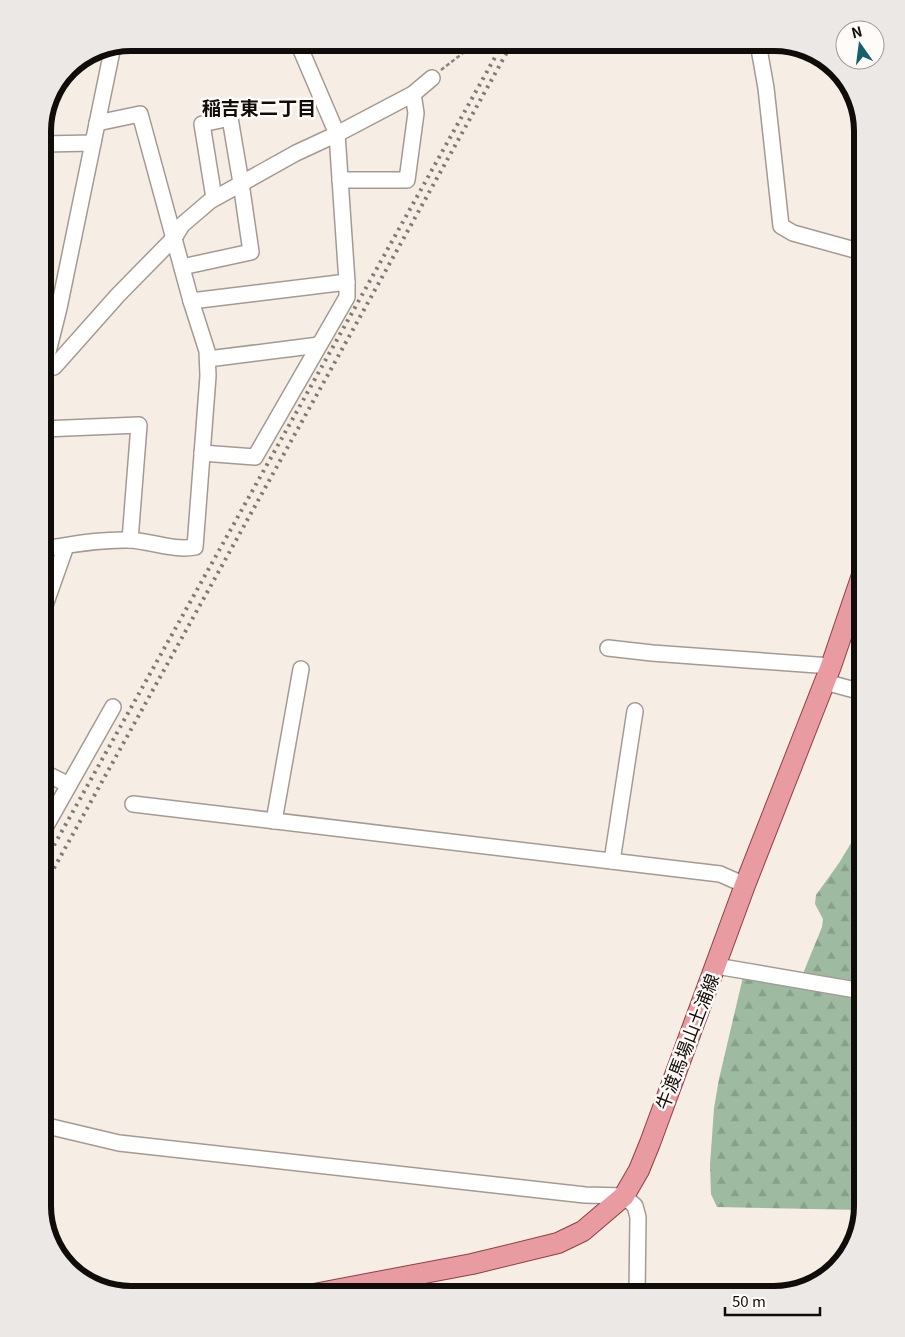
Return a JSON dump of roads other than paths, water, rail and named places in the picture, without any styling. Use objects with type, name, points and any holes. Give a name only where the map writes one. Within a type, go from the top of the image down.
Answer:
[{"type":"main road","name":"牛渡馬場山土浦線","points":[[356,1286],[472,1264],[558,1243],[583,1231],[624,1196],[639,1170],[650,1143],[745,885],[828,674],[854,601]]},
{"type":"street","points":[[202,453],[255,457],[347,297],[337,134],[302,51]]},
{"type":"street","points":[[759,51],[766,88],[781,226],[793,233],[854,250]]},
{"type":"street","points":[[51,340],[111,55]]},
{"type":"street","points":[[51,368],[118,295],[174,238],[182,225],[214,198],[296,153],[413,94],[432,78]]},
{"type":"street","points":[[340,180],[406,180],[416,112],[413,94]]},
{"type":"street","points":[[51,548],[98,541],[130,540],[184,549],[195,547],[208,376],[208,351],[191,301],[140,114],[97,124]]},
{"type":"street","points":[[182,267],[251,252],[230,118],[202,124],[214,198]]},
{"type":"street","points":[[51,144],[93,143]]},
{"type":"street","points":[[191,301],[347,282]]},
{"type":"street","points":[[208,359],[319,345]]},
{"type":"street","points":[[51,429],[139,424],[130,540]]},
{"type":"street","points":[[51,588],[66,546]]},
{"type":"street","points":[[608,648],[828,674],[854,688]]},
{"type":"street","points":[[274,821],[301,669]]},
{"type":"street","points":[[51,816],[113,708]]},
{"type":"street","points":[[612,862],[635,710]]},
{"type":"street","points":[[51,776],[69,785]]},
{"type":"street","points":[[133,804],[720,874],[745,885]]},
{"type":"street","points":[[716,966],[854,990]]},
{"type":"street","points":[[51,1127],[119,1143],[585,1195],[624,1196],[635,1206],[638,1217],[636,1286]]},
{"type":"railway","points":[[51,851],[499,51]]},
{"type":"railway","points":[[51,874],[508,51]]},
{"type":"district","name":"稲吉東二丁目","points":[[259,108]]}]
